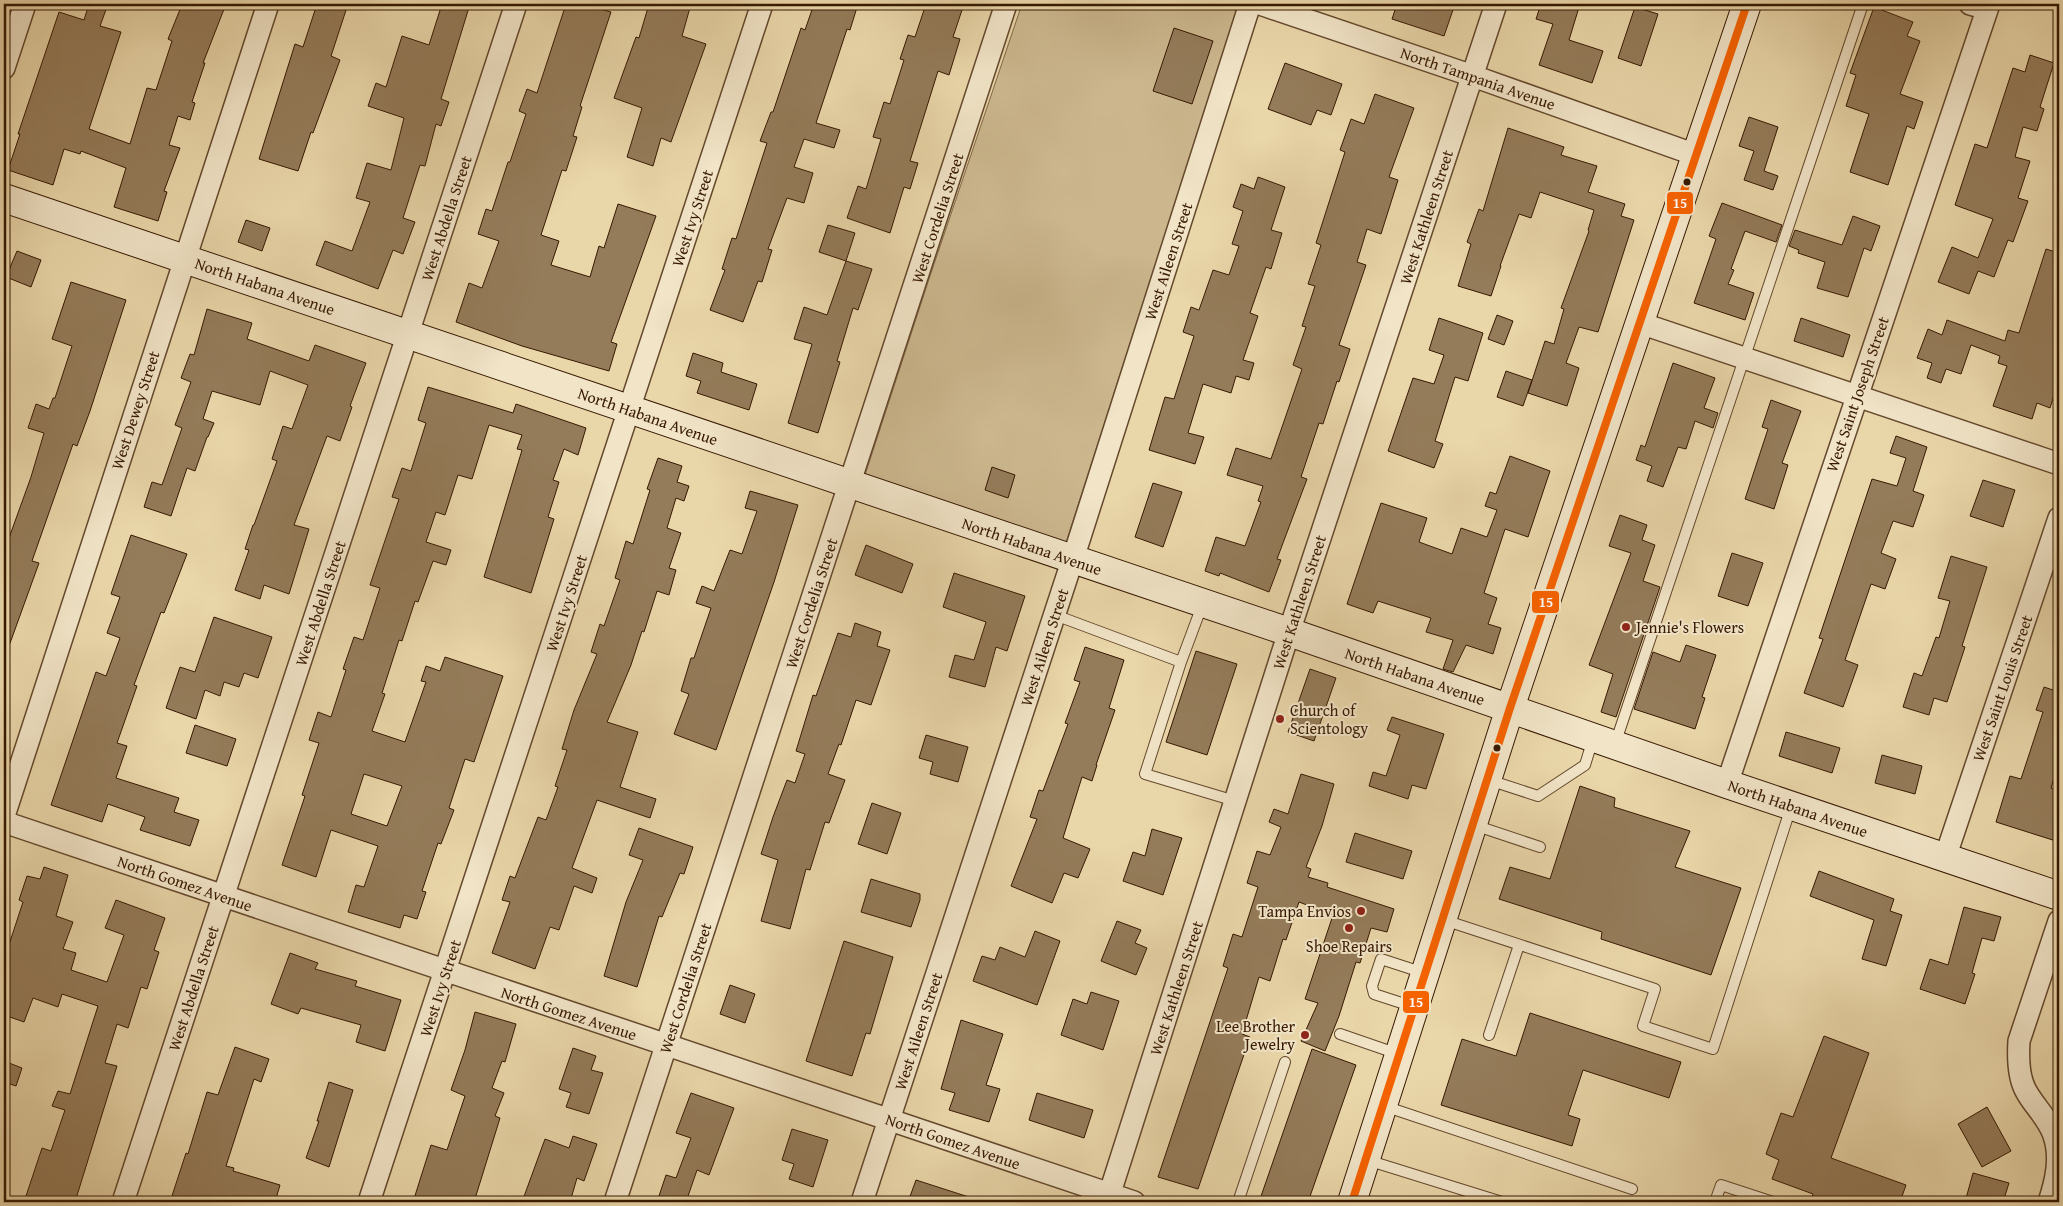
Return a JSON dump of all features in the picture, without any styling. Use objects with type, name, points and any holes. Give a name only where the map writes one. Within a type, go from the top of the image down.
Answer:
[{"type":"street","points":[[4,68],[25,4]]},
{"type":"street","name":"West Dewey Street","points":[[4,816],[268,4]]},
{"type":"street","name":"West Abdella Street","points":[[123,1202],[516,4]]},
{"type":"street","name":"West Ivy Street","points":[[369,1202],[762,4]]},
{"type":"street","name":"West Cordelia Street","points":[[615,1202],[1006,4]]},
{"type":"street","name":"West Aileen Street","points":[[862,1202],[1055,615],[1250,4]]},
{"type":"street","name":"North Tampania Avenue","points":[[1260,4],[1473,76],[1696,155]]},
{"type":"street","name":"West Kathleen Street","points":[[1109,1198],[1289,632],[1496,4]]},
{"type":"street","points":[[1352,1202],[1510,708],[1747,4]]},
{"type":"street","name":"West Saint Joseph Street","points":[[1727,784],[1982,6]]},
{"type":"street","name":"North Habana Avenue","points":[[4,198],[1289,632],[1727,784],[2059,896]]},
{"type":"street","points":[[1640,323],[1856,394],[2059,464]]},
{"type":"street","name":"West Saint Louis Street","points":[[1945,858],[2059,518]]},
{"type":"street","name":"North Gomez Avenue","points":[[4,822],[889,1120],[1109,1198],[1134,1202]]},
{"type":"street","points":[[2049,1202],[2058,1163],[2054,1134],[2043,1114],[2025,1091],[2018,1055],[2019,1042],[2059,920]]},
{"type":"lane","points":[[1488,779],[1538,796],[1585,765],[1604,741],[1746,358],[1863,4]]},
{"type":"lane","points":[[1203,603],[1181,662],[1145,774],[1235,802]]},
{"type":"lane","points":[[1055,615],[1181,662]]},
{"type":"lane","points":[[1443,920],[1655,990],[1643,1026],[1712,1049],[1792,805]]},
{"type":"lane","points":[[1473,825],[1540,847]]},
{"type":"lane","points":[[1490,1035],[1519,945]]},
{"type":"lane","points":[[1414,1008],[1374,994],[1372,986],[1381,959],[1425,973]]},
{"type":"lane","points":[[1340,1034],[1399,1054]]},
{"type":"lane","points":[[1238,1202],[1285,1062]]},
{"type":"lane","points":[[1383,1105],[1632,1190]]},
{"type":"lane","points":[[1366,1160],[1502,1202]]},
{"type":"lane","points":[[1716,1202],[1721,1185],[1773,1202]]},
{"type":"shaded area","points":[[1022,4],[1228,4],[1238,7],[1065,546],[864,478]]},
{"type":"building","points":[[89,4],[108,4],[100,26],[121,32],[89,129],[130,144],[147,88],[156,90],[172,41],[168,39],[181,7],[189,10],[191,4],[226,4],[203,63],[205,63],[192,102],[195,103],[190,120],[178,116],[169,145],[180,148],[164,191],[167,192],[158,221],[114,207],[126,168],[81,151],[80,154],[64,149],[53,185],[8,170],[20,134],[18,134],[59,12],[84,20]]},
{"type":"building","points":[[317,4],[348,4],[331,56],[340,60],[313,133],[311,132],[298,171],[259,159],[295,44],[303,47]]},
{"type":"building","points":[[442,4],[470,4],[441,99],[449,102],[441,126],[436,124],[425,166],[420,165],[403,218],[415,222],[403,254],[393,250],[378,289],[316,265],[325,241],[352,251],[370,202],[356,198],[367,163],[391,170],[404,118],[368,106],[376,83],[386,87],[402,36],[429,45]]},
{"type":"building","points":[[566,4],[583,4],[611,12],[580,106],[582,107],[573,136],[577,137],[566,171],[562,170],[541,235],[559,241],[551,265],[590,277],[599,246],[604,248],[618,204],[656,216],[611,342],[617,344],[609,371],[522,346],[456,322],[469,283],[482,288],[499,241],[478,234],[486,209],[492,211],[508,162],[510,162],[526,114],[519,111],[527,89],[537,93]]},
{"type":"building","points":[[649,4],[691,4],[682,36],[706,44],[671,142],[661,138],[653,166],[627,157],[642,108],[614,98],[636,37],[639,38]]},
{"type":"building","points":[[814,4],[858,4],[850,30],[847,29],[816,123],[840,130],[834,148],[804,139],[794,167],[813,173],[804,203],[787,198],[768,249],[772,250],[762,282],[758,281],[743,322],[710,310],[725,270],[722,269],[732,238],[736,239],[767,143],[760,141],[771,112],[773,112],[801,28],[805,30]]},
{"type":"building","points":[[926,4],[964,4],[953,37],[960,39],[949,75],[938,71],[910,161],[918,163],[910,189],[904,187],[890,233],[847,218],[858,186],[866,189],[881,139],[873,137],[884,102],[890,104],[904,60],[900,59],[908,35],[915,37]]},
{"type":"building","points":[[1397,4],[1455,4],[1444,36],[1392,19]]},
{"type":"building","points":[[1541,4],[1580,4],[1569,40],[1603,51],[1592,83],[1539,65],[1553,24],[1536,19]]},
{"type":"building","points":[[1635,7],[1658,14],[1641,66],[1618,58]]},
{"type":"building","points":[[1874,7],[1913,22],[1907,36],[1920,41],[1900,94],[1923,102],[1914,129],[1907,126],[1888,185],[1850,172],[1869,114],[1846,106],[1856,75],[1850,73]]},
{"type":"building","points":[[1174,28],[1213,41],[1192,104],[1153,91]]},
{"type":"building","points":[[2030,55],[2054,63],[2040,107],[2044,109],[2037,131],[2023,127],[2015,157],[2030,161],[2018,198],[2028,201],[2013,242],[2008,240],[1994,277],[1978,271],[1969,294],[1938,282],[1952,247],[1978,258],[1993,219],[1955,205],[1975,144],[1987,148],[2013,68],[2025,72]]},
{"type":"building","points":[[1285,63],[1342,84],[1331,115],[1317,110],[1311,125],[1268,109]]},
{"type":"building","points":[[1375,94],[1414,108],[1389,177],[1398,180],[1381,234],[1367,229],[1357,262],[1366,265],[1339,345],[1350,349],[1323,424],[1319,423],[1301,477],[1307,479],[1277,559],[1281,560],[1269,592],[1220,573],[1219,576],[1205,571],[1216,537],[1245,546],[1261,502],[1258,501],[1263,486],[1227,475],[1236,448],[1271,459],[1302,369],[1293,365],[1306,327],[1302,326],[1315,286],[1308,284],[1321,245],[1316,243],[1345,152],[1340,150],[1351,119],[1364,124]]},
{"type":"building","points":[[1749,117],[1778,127],[1764,171],[1778,176],[1773,190],[1744,180],[1754,151],[1739,146]]},
{"type":"building","points":[[1508,128],[1564,147],[1561,155],[1597,166],[1588,192],[1625,204],[1621,216],[1634,220],[1598,332],[1579,327],[1566,363],[1579,368],[1567,406],[1528,393],[1545,341],[1554,344],[1564,309],[1561,308],[1589,231],[1594,210],[1540,192],[1531,218],[1519,214],[1491,296],[1458,286],[1471,244],[1467,242],[1479,209],[1483,211]]},
{"type":"building","points":[[1258,177],[1285,187],[1271,230],[1282,233],[1271,269],[1266,267],[1250,313],[1258,316],[1243,360],[1254,363],[1249,380],[1236,376],[1231,393],[1203,384],[1188,433],[1204,437],[1195,464],[1149,450],[1165,397],[1174,399],[1194,336],[1183,332],[1191,307],[1199,310],[1213,270],[1229,275],[1239,246],[1232,244],[1243,211],[1233,207],[1241,184],[1254,189]]},
{"type":"building","points":[[1722,203],[1782,225],[1776,242],[1745,231],[1731,269],[1734,270],[1728,284],[1754,293],[1745,320],[1694,303],[1716,239],[1709,236]]},
{"type":"building","points":[[1853,216],[1880,226],[1871,251],[1864,248],[1848,297],[1817,288],[1825,262],[1798,253],[1799,250],[1789,246],[1795,230],[1842,245]]},
{"type":"building","points":[[246,220],[270,228],[262,251],[238,242]]},
{"type":"building","points":[[828,225],[855,233],[846,261],[819,252]]},
{"type":"building","points":[[2046,249],[2059,253],[2059,380],[2050,408],[2037,403],[2032,419],[1993,406],[2007,366],[1998,363],[2000,356],[1971,345],[1961,374],[1946,369],[1941,383],[1927,378],[1932,363],[1917,358],[1928,329],[1942,335],[1947,320],[2005,341],[2008,330],[2019,333]]},
{"type":"building","points":[[17,251],[41,260],[31,287],[6,277]]},
{"type":"building","points":[[846,261],[872,269],[858,310],[853,308],[837,361],[840,362],[818,433],[788,423],[812,344],[794,339],[804,307],[827,315]]},
{"type":"building","points":[[71,282],[126,300],[90,411],[77,446],[73,444],[32,561],[39,563],[5,657],[4,536],[9,538],[31,477],[44,433],[28,428],[36,404],[49,409],[53,398],[55,398],[72,346],[52,339]]},
{"type":"building","points":[[207,309],[252,323],[247,339],[309,361],[315,345],[366,363],[350,406],[352,407],[340,441],[327,436],[294,525],[309,529],[289,594],[264,585],[260,599],[235,590],[249,550],[245,549],[277,461],[272,459],[283,426],[292,429],[308,385],[270,371],[260,405],[212,391],[203,419],[214,423],[195,471],[187,468],[171,516],[144,507],[152,482],[162,485],[182,428],[175,425],[191,382],[181,378],[190,354],[194,355]]},
{"type":"building","points":[[1497,315],[1513,321],[1504,345],[1488,339]]},
{"type":"building","points":[[1439,318],[1483,333],[1468,381],[1455,377],[1435,441],[1443,444],[1434,468],[1388,451],[1413,378],[1434,384],[1444,355],[1429,350]]},
{"type":"building","points":[[1801,318],[1850,335],[1843,357],[1794,341]]},
{"type":"building","points":[[693,353],[723,363],[721,372],[757,384],[749,410],[697,393],[701,381],[686,376]]},
{"type":"building","points":[[1673,363],[1715,378],[1704,408],[1718,413],[1713,428],[1695,421],[1686,449],[1678,447],[1663,487],[1647,481],[1652,466],[1636,460],[1641,445],[1645,447]]},
{"type":"building","points":[[1506,371],[1532,380],[1523,406],[1497,397]]},
{"type":"building","points":[[428,387],[513,413],[516,404],[586,428],[578,455],[564,449],[553,480],[559,482],[548,517],[554,519],[531,593],[484,577],[522,450],[517,449],[522,435],[489,425],[472,479],[458,475],[445,515],[436,512],[426,542],[451,550],[446,565],[433,561],[418,602],[415,601],[402,641],[399,640],[382,693],[385,694],[372,731],[405,742],[426,682],[421,681],[426,666],[440,671],[445,657],[503,676],[474,762],[465,759],[449,808],[454,810],[441,844],[438,843],[422,891],[426,892],[417,919],[404,915],[400,928],[348,912],[356,885],[364,887],[378,846],[331,830],[316,877],[282,865],[305,796],[302,795],[319,743],[309,740],[318,712],[331,717],[346,670],[343,669],[354,637],[363,640],[380,588],[370,585],[399,499],[392,497],[402,468],[411,471],[426,423],[418,420]],"holes":[[[364,774],[402,786],[387,826],[351,814]]]},
{"type":"building","points":[[1771,400],[1801,411],[1782,463],[1788,465],[1774,509],[1745,499],[1768,429],[1762,427]]},
{"type":"building","points":[[1896,436],[1927,447],[1913,491],[1924,495],[1913,527],[1893,521],[1881,553],[1896,559],[1885,589],[1871,584],[1845,660],[1858,665],[1843,707],[1804,693],[1823,639],[1819,638],[1872,479],[1897,486],[1906,458],[1890,453]]},
{"type":"building","points":[[1510,456],[1550,471],[1528,537],[1505,529],[1484,593],[1497,598],[1488,624],[1501,628],[1493,654],[1466,645],[1453,672],[1443,669],[1453,640],[1426,632],[1431,618],[1378,601],[1373,613],[1347,604],[1381,503],[1427,518],[1419,542],[1452,554],[1461,528],[1487,537],[1497,510],[1485,506],[1490,492],[1496,494]]},
{"type":"building","points":[[658,458],[682,466],[677,482],[689,486],[684,501],[676,498],[667,528],[681,533],[669,568],[676,570],[669,595],[657,591],[644,632],[642,631],[631,665],[607,722],[638,732],[620,787],[656,799],[650,818],[597,800],[572,868],[597,878],[592,893],[574,886],[559,930],[550,927],[535,969],[492,953],[510,902],[502,900],[510,876],[515,878],[538,817],[546,820],[558,787],[555,786],[567,750],[562,749],[574,710],[597,654],[591,652],[600,624],[604,626],[620,580],[615,578],[626,541],[633,544],[650,490],[647,489]]},
{"type":"building","points":[[992,467],[1015,475],[1008,498],[985,490]]},
{"type":"building","points":[[1983,480],[2015,490],[2003,527],[1970,516]]},
{"type":"building","points":[[1153,483],[1182,492],[1163,547],[1135,537]]},
{"type":"building","points":[[750,491],[798,505],[774,582],[716,750],[674,734],[689,694],[681,691],[691,658],[694,658],[711,608],[696,603],[702,586],[714,591],[730,550],[742,554],[757,511],[745,508]]},
{"type":"building","name":"Jennie's Flowers","points":[[1620,515],[1647,525],[1642,540],[1655,545],[1643,581],[1660,587],[1616,717],[1601,712],[1613,674],[1589,665],[1631,553],[1609,546]]},
{"type":"building","points":[[131,535],[187,554],[164,613],[161,612],[134,685],[137,686],[117,743],[127,746],[116,778],[179,798],[174,812],[199,820],[190,846],[140,830],[145,817],[108,804],[102,822],[51,805],[96,672],[106,676],[120,638],[107,633],[120,597],[111,594]]},
{"type":"building","points":[[866,545],[913,564],[902,593],[855,575]]},
{"type":"building","points":[[1732,553],[1763,563],[1748,606],[1718,596]]},
{"type":"building","points":[[1951,556],[1987,567],[1962,646],[1965,647],[1947,702],[1934,698],[1929,715],[1903,707],[1914,673],[1922,676],[1936,637],[1939,638],[1950,601],[1938,598]]},
{"type":"building","points":[[954,573],[1025,596],[1007,651],[996,647],[985,687],[949,677],[955,655],[974,660],[986,622],[943,607]]},
{"type":"building","points":[[214,617],[272,637],[258,678],[244,673],[239,687],[224,682],[220,696],[205,690],[196,719],[166,708],[180,667],[195,672]]},
{"type":"building","points":[[855,623],[881,632],[877,646],[890,650],[871,705],[856,700],[841,745],[839,744],[828,774],[845,780],[829,823],[825,822],[810,870],[806,869],[790,929],[761,921],[778,860],[761,854],[787,780],[795,783],[805,754],[796,751],[813,695],[816,696],[838,633],[851,637]]},
{"type":"building","points":[[1686,645],[1716,655],[1702,697],[1705,698],[1695,729],[1634,709],[1653,652],[1680,662]]},
{"type":"building","points":[[1085,647],[1124,660],[1109,708],[1115,710],[1092,781],[1082,777],[1063,838],[1090,849],[1078,878],[1064,873],[1052,903],[1011,886],[1037,819],[1030,817],[1039,790],[1043,791],[1068,724],[1065,723],[1080,682],[1074,680]]},
{"type":"building","points":[[1196,651],[1237,664],[1207,755],[1166,742]]},
{"type":"building","points":[[1310,669],[1336,678],[1314,741],[1288,732]]},
{"type":"building","points":[[2044,687],[2059,692],[2059,762],[2051,788],[2059,791],[2059,842],[1996,822],[2010,776],[2021,779],[2043,712],[2036,710]]},
{"type":"building","points":[[1392,717],[1444,734],[1426,789],[1412,785],[1408,799],[1369,786],[1373,772],[1386,776],[1400,735],[1387,730]]},
{"type":"building","points":[[195,725],[236,739],[227,766],[186,753]]},
{"type":"building","points":[[1786,732],[1840,748],[1832,773],[1779,756]]},
{"type":"building","points":[[926,735],[968,747],[958,782],[930,774],[933,762],[919,758]]},
{"type":"building","points":[[1882,755],[1922,766],[1915,794],[1875,783]]},
{"type":"building","points":[[1301,774],[1334,784],[1322,826],[1306,867],[1311,869],[1308,877],[1328,883],[1327,887],[1394,909],[1387,932],[1371,928],[1360,963],[1356,962],[1339,1016],[1325,1051],[1301,1041],[1318,1003],[1305,999],[1333,915],[1299,902],[1286,940],[1283,939],[1270,981],[1259,977],[1242,1034],[1250,1037],[1198,1189],[1158,1177],[1228,968],[1223,966],[1233,934],[1242,937],[1258,887],[1247,883],[1257,851],[1270,855],[1281,827],[1269,822],[1274,809],[1288,814]]},
{"type":"building","points":[[1580,786],[1615,798],[1614,807],[1690,831],[1675,867],[1741,888],[1711,975],[1601,939],[1602,932],[1499,899],[1510,867],[1550,879]]},
{"type":"building","points":[[872,803],[901,813],[887,854],[858,844]]},
{"type":"building","points":[[639,828],[693,847],[684,874],[680,873],[662,917],[659,916],[637,987],[604,976],[626,902],[643,860],[629,855]]},
{"type":"building","points":[[1152,829],[1182,838],[1163,895],[1123,881],[1133,852],[1145,856]]},
{"type":"building","points":[[1355,833],[1412,851],[1403,879],[1346,862]]},
{"type":"building","points":[[44,867],[68,875],[56,916],[73,922],[63,949],[76,953],[71,970],[107,982],[124,935],[105,928],[116,900],[165,918],[154,950],[159,952],[147,989],[141,987],[128,1028],[117,1024],[105,1063],[117,1066],[75,1202],[24,1202],[42,1148],[51,1151],[65,1110],[52,1106],[58,1091],[70,1094],[98,1006],[62,994],[58,1007],[33,998],[24,1022],[4,1015],[4,960],[23,902],[19,900],[27,876],[40,879]]},
{"type":"building","points":[[1819,871],[1894,899],[1890,911],[1902,915],[1886,966],[1862,959],[1874,920],[1810,896]]},
{"type":"building","points":[[871,879],[920,894],[920,900],[911,927],[861,912]]},
{"type":"building","points":[[1964,907],[2001,917],[1994,941],[1982,938],[1972,973],[1975,974],[1965,1004],[1920,989],[1930,959],[1948,965]]},
{"type":"building","points":[[1117,921],[1141,930],[1135,943],[1147,948],[1136,975],[1101,961]]},
{"type":"building","points":[[1035,931],[1060,941],[1037,1005],[973,981],[982,956],[995,960],[1000,947],[1025,957]]},
{"type":"building","points":[[844,941],[893,957],[870,1034],[866,1033],[852,1076],[806,1061]]},
{"type":"building","points":[[290,953],[318,963],[315,969],[357,981],[355,986],[401,1000],[385,1051],[356,1042],[361,1025],[301,1008],[298,1014],[271,1004]]},
{"type":"building","points":[[730,985],[755,994],[745,1023],[720,1014]]},
{"type":"building","points":[[1091,992],[1119,1001],[1103,1050],[1061,1035],[1073,999],[1087,1004]]},
{"type":"building","points":[[475,1012],[516,1024],[505,1062],[502,1061],[492,1088],[504,1093],[495,1116],[500,1118],[474,1202],[413,1202],[431,1145],[447,1150],[465,1096],[451,1090],[465,1050]]},
{"type":"building","points":[[1530,1013],[1681,1062],[1669,1098],[1583,1070],[1568,1115],[1580,1119],[1572,1146],[1441,1105],[1462,1039],[1516,1056]]},
{"type":"building","points":[[961,1020],[1003,1034],[986,1085],[1000,1089],[989,1122],[949,1110],[955,1093],[941,1089]]},
{"type":"building","points":[[1824,1036],[1869,1053],[1831,1158],[1906,1185],[1900,1202],[1853,1202],[1834,1196],[1832,1202],[1810,1202],[1813,1194],[1772,1179],[1779,1160],[1766,1154],[1781,1113],[1793,1117]]},
{"type":"building","points":[[235,1047],[269,1059],[261,1082],[254,1079],[226,1166],[234,1168],[233,1171],[280,1185],[275,1202],[170,1202],[186,1153],[188,1154],[207,1092],[218,1095]]},
{"type":"building","points":[[573,1048],[596,1056],[591,1070],[603,1073],[589,1114],[566,1107],[571,1093],[559,1089]]},
{"type":"building","points":[[1312,1049],[1356,1065],[1308,1202],[1259,1202]]},
{"type":"building","points":[[4,1061],[22,1068],[16,1086],[4,1082]]},
{"type":"building","points":[[329,1082],[353,1090],[329,1167],[306,1158],[319,1121],[317,1121]]},
{"type":"building","points":[[691,1093],[734,1108],[709,1175],[697,1170],[686,1202],[657,1202],[666,1175],[676,1178],[691,1138],[676,1133]]},
{"type":"building","points":[[1037,1093],[1093,1110],[1084,1138],[1029,1120]]},
{"type":"building","points":[[1987,1107],[2011,1151],[1982,1167],[1958,1124]]},
{"type":"building","points":[[792,1129],[828,1140],[813,1187],[789,1179],[794,1164],[782,1160]]},
{"type":"building","points":[[573,1136],[597,1144],[584,1181],[577,1178],[570,1202],[522,1202],[545,1139],[569,1148]]},
{"type":"building","points":[[1973,1173],[2009,1183],[2003,1202],[1965,1202]]},
{"type":"building","points":[[916,1180],[975,1199],[974,1202],[908,1202]]},
{"type":"transit line","name":"15","points":[[1352,1202],[1510,708],[1747,4]]},
{"type":"place","name":"Jennie's Flowers","points":[[1626,627]]},
{"type":"place","name":"Church of Scientology","points":[[1280,719]]},
{"type":"place","name":"Tampa Envios","points":[[1361,911]]},
{"type":"place","name":"Shoe Repairs","points":[[1349,928]]},
{"type":"place","name":"Lee Brother Jewelry","points":[[1305,1035]]}]
